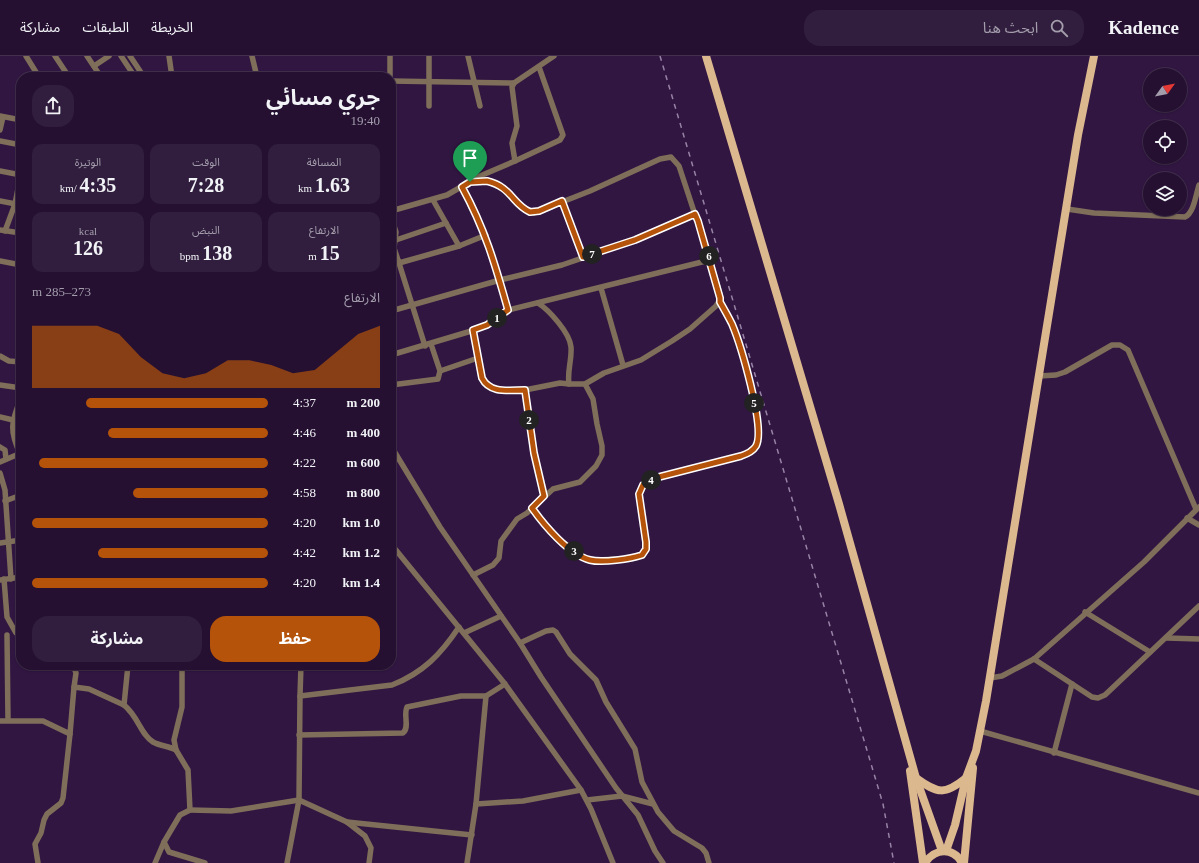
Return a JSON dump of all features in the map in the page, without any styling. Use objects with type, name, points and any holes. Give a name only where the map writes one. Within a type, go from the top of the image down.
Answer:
[{"type":"main road","points":[[706,56],[841,512],[916,778],[944,851]]},
{"type":"main road","points":[[963,863],[974,759],[990,678],[1078,135],[1094,56]]},
{"type":"main road","points":[[907,745],[924,863]]},
{"type":"main road","points":[[944,851],[955,825],[966,778],[974,759]]},
{"type":"main road","points":[[916,778],[931,788],[942,791],[955,787],[966,778]]},
{"type":"main road","points":[[924,863],[930,857],[944,851],[958,856],[963,863]]},
{"type":"street","points":[[26,56],[36,72]]},
{"type":"street","points":[[55,56],[66,72]]},
{"type":"street","points":[[87,56],[98,72]]},
{"type":"street","points":[[94,66],[109,56]]},
{"type":"street","points":[[121,56],[132,72]]},
{"type":"street","points":[[130,56],[141,72]]},
{"type":"street","points":[[169,56],[171,72]]},
{"type":"street","points":[[252,56],[256,72]]},
{"type":"street","points":[[390,56],[390,72]]},
{"type":"street","points":[[429,56],[429,106]]},
{"type":"street","points":[[468,56],[480,106]]},
{"type":"street","points":[[396,81],[514,83],[554,56]]},
{"type":"street","points":[[396,209],[416,203],[433,200],[560,140],[563,135],[538,67]]},
{"type":"street","points":[[514,83],[511,92],[517,126],[512,143],[516,161]]},
{"type":"street","points":[[0,130],[1,116],[16,119]]},
{"type":"street","points":[[0,141],[16,144]]},
{"type":"street","points":[[470,182],[487,181],[495,183],[508,190],[520,205],[530,212],[539,211],[590,191],[667,156],[674,158],[679,166],[710,260],[720,302],[732,324],[739,344],[754,402],[758,439],[751,452],[741,456],[655,478],[643,485],[639,494],[646,549],[642,555],[635,558],[591,560],[584,558],[553,535],[532,508]]},
{"type":"street","points":[[0,170],[16,173]]},
{"type":"street","points":[[1067,209],[1094,213],[1184,217],[1187,216],[1191,210],[1199,185]]},
{"type":"street","points":[[462,187],[486,235],[508,310]]},
{"type":"street","points":[[433,200],[459,246]]},
{"type":"street","points":[[0,201],[16,204]]},
{"type":"street","points":[[562,201],[583,257]]},
{"type":"street","points":[[16,207],[2,230],[16,232]]},
{"type":"street","points":[[396,310],[500,280],[562,265],[635,240],[695,214]]},
{"type":"street","points":[[396,240],[446,223]]},
{"type":"street","points":[[399,263],[459,246],[486,235]]},
{"type":"street","points":[[396,254],[425,346]]},
{"type":"street","points":[[396,354],[425,346],[487,325],[508,310],[710,260]]},
{"type":"street","points":[[0,262],[16,264]]},
{"type":"street","points":[[601,288],[623,365]]},
{"type":"street","points":[[473,330],[482,378],[489,388],[525,390],[560,383],[585,384],[623,365],[641,360],[690,329],[720,302]]},
{"type":"street","points":[[538,303],[548,310],[569,339],[571,346],[568,376],[569,384]]},
{"type":"street","points":[[396,385],[434,380],[440,376],[440,371],[431,344]]},
{"type":"street","points":[[990,678],[1002,676],[1034,659],[1084,612],[1144,562],[1197,508],[1128,350],[1120,345],[1112,346],[1065,372],[1056,375],[1039,376]]},
{"type":"street","points":[[0,356],[8,361],[16,362]]},
{"type":"street","points":[[440,371],[478,358]]},
{"type":"street","points":[[473,575],[493,565],[499,558],[502,538],[517,520],[553,489],[580,482],[590,474],[602,455],[602,446],[593,399],[585,384]]},
{"type":"street","points":[[0,385],[16,387]]},
{"type":"street","points":[[525,390],[534,453],[544,496]]},
{"type":"street","points":[[16,413],[13,420],[12,436],[16,444]]},
{"type":"street","points":[[0,417],[13,420]]},
{"type":"street","points":[[0,447],[5,450],[6,459]]},
{"type":"street","points":[[396,455],[421,498],[520,643],[541,677],[622,796],[638,815],[655,851],[663,863]]},
{"type":"street","points":[[0,462],[16,456]]},
{"type":"street","points":[[0,473],[3,479],[11,579]]},
{"type":"street","points":[[5,501],[16,497]]},
{"type":"street","points":[[1187,518],[1199,525]]},
{"type":"street","points":[[0,543],[16,541]]},
{"type":"street","points":[[396,550],[505,684],[581,790],[587,800],[613,863]]},
{"type":"street","points":[[16,578],[2,580],[7,617],[16,630]]},
{"type":"street","points":[[1034,659],[1092,697],[1098,698],[1105,695],[1167,638],[1199,606]]},
{"type":"street","points":[[1084,612],[1150,652]]},
{"type":"street","points":[[464,633],[501,616]]},
{"type":"street","points":[[300,696],[392,685],[404,680],[418,673],[446,646],[459,627]]},
{"type":"street","points":[[520,643],[546,631],[553,630],[570,654],[593,676],[609,707],[635,749],[642,782],[658,812],[674,831],[702,848],[706,853],[709,863]]},
{"type":"street","points":[[0,636],[16,633]]},
{"type":"street","points":[[7,634],[8,720]]},
{"type":"street","points":[[1167,638],[1199,639]]},
{"type":"street","points":[[38,863],[35,844],[41,833],[44,820],[47,814],[61,803],[63,798],[76,673],[75,670]]},
{"type":"street","points":[[124,705],[128,670]]},
{"type":"street","points":[[182,670],[182,707],[174,740],[176,750],[188,770],[190,810]]},
{"type":"street","points":[[287,863],[299,800],[301,670]]},
{"type":"street","points":[[299,735],[403,733],[406,729],[405,711],[407,707],[461,696],[486,696],[505,684]]},
{"type":"street","points":[[1054,753],[1072,684]]},
{"type":"street","points":[[74,687],[89,689],[124,705],[135,716],[147,737],[152,742],[176,750]]},
{"type":"street","points":[[467,863],[476,804],[486,696]]},
{"type":"street","points":[[0,721],[43,720],[70,734]]},
{"type":"street","points":[[980,731],[1199,793]]},
{"type":"street","points":[[476,804],[523,801],[581,790]]},
{"type":"street","points":[[587,800],[622,796],[654,804]]},
{"type":"street","points":[[155,863],[164,842],[180,815],[190,810],[231,810],[299,800],[347,822],[368,841],[371,848],[369,863]]},
{"type":"street","points":[[347,822],[472,835]]},
{"type":"street","points":[[164,842],[169,852],[206,863]]},
{"type":"railway","points":[[660,56],[883,804],[894,863]]},
{"type":"route","points":[[487,181],[502,186],[508,190],[520,205],[530,212],[539,211],[562,201],[583,257],[635,240],[695,214],[710,260],[720,302],[732,324],[739,344],[752,391],[758,439],[756,446],[751,452],[741,456],[655,478],[647,481],[643,485],[639,494],[646,549],[642,555],[635,558],[598,560],[584,558],[553,535],[545,527],[532,508],[544,496],[534,453],[525,390],[489,388],[482,378],[473,330],[487,325],[500,314],[508,310],[490,247],[479,219],[462,187],[470,182],[487,181]]}]
